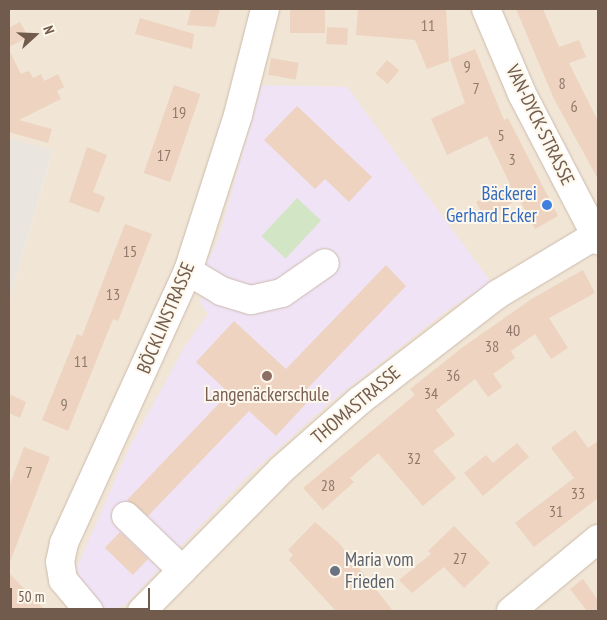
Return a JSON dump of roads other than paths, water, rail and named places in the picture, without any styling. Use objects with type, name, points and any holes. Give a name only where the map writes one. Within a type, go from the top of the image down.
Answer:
[{"type":"street","name":"BÖCKLINSTRASSE","points":[[89,611],[63,580],[60,562],[64,543],[188,271],[238,115],[265,9]]},
{"type":"street","name":"VAN-DYCK-STRASSE","points":[[486,9],[522,94],[597,236]]},
{"type":"street","name":"THOMASTRASSE","points":[[142,611],[282,469],[360,401],[498,294],[597,236]]},
{"type":"street","points":[[188,271],[221,291],[251,300],[282,293],[325,263]]},
{"type":"street","points":[[126,516],[182,570]]},
{"type":"street","points":[[511,611],[598,540]]},
{"type":"place","name":"Bäckerei Gerhard Ecker","points":[[547,205]]},
{"type":"place","name":"Langenäckerschule","points":[[267,376]]},
{"type":"place","name":"Maria vom Frieden","points":[[335,571]]}]
